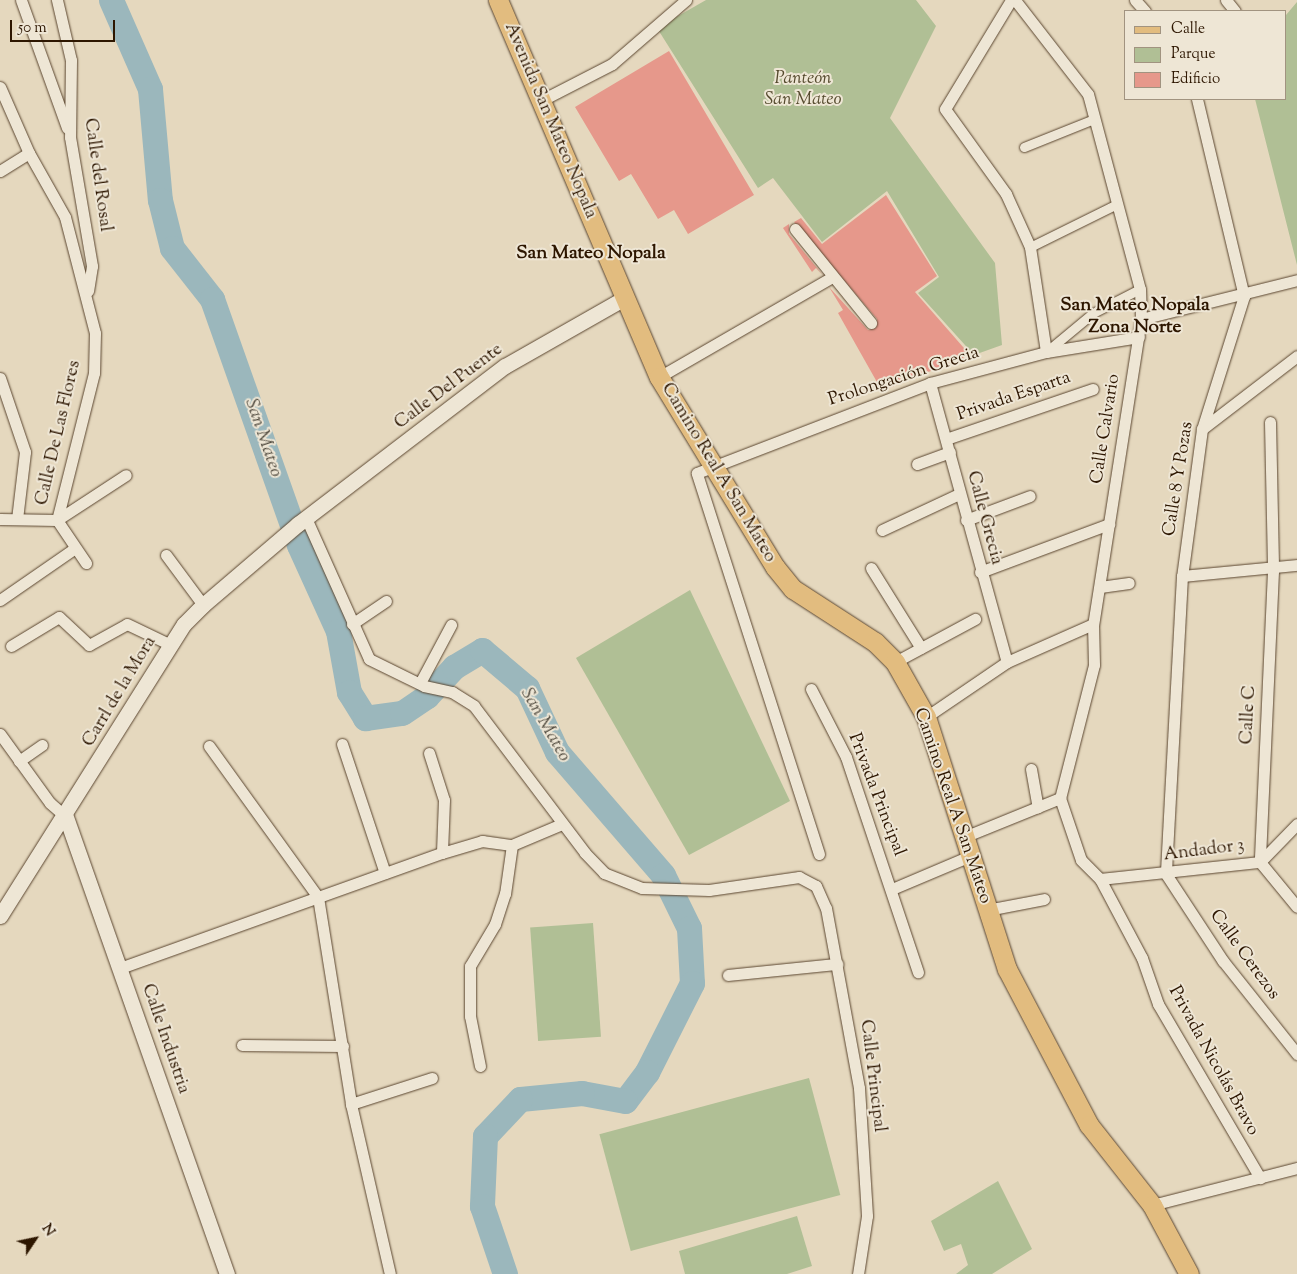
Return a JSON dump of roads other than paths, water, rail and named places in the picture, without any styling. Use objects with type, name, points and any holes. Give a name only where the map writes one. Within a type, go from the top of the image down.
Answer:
[{"type":"main road","name":"Avenida San Mateo Nopala","points":[[498,0],[544,99],[623,299]]},
{"type":"main road","name":"Camino Real A San Mateo","points":[[623,299],[659,377],[714,463],[775,567],[793,589],[901,659],[926,717],[1007,969],[1089,1125],[1152,1205],[1189,1274]]},
{"type":"street","points":[[21,0],[70,137]]},
{"type":"street","name":"Calle del Rosal","points":[[57,0],[71,60],[70,137],[92,266],[87,295]]},
{"type":"street","points":[[544,99],[612,64],[686,0]]},
{"type":"street","points":[[1011,0],[945,110],[1006,194],[1030,247],[1046,352]]},
{"type":"street","name":"Calle Calvario","points":[[1015,0],[1088,94],[1140,289],[1142,319],[1093,624],[1094,665],[1060,798]]},
{"type":"street","points":[[1135,0],[1143,10]]},
{"type":"street","points":[[0,87],[29,153],[65,217],[87,295]]},
{"type":"street","points":[[1197,100],[1244,296]]},
{"type":"street","points":[[1024,147],[1094,119]]},
{"type":"street","points":[[0,172],[29,153]]},
{"type":"street","points":[[1030,247],[1117,204]]},
{"type":"street","points":[[796,229],[832,277],[871,323]]},
{"type":"street","points":[[659,377],[832,277]]},
{"type":"street","points":[[1142,319],[1244,296],[1297,280]]},
{"type":"street","points":[[1046,352],[1093,313],[1140,289]]},
{"type":"street","name":"Calle De Las Flores","points":[[57,520],[94,374],[94,333],[87,295]]},
{"type":"street","name":"Calle 8 Y Pozas","points":[[1166,874],[1182,576],[1202,429],[1244,296]]},
{"type":"street","name":"Calle Del Puente","points":[[302,521],[505,366],[623,299]]},
{"type":"street","name":"Prolongación Grecia","points":[[714,463],[930,383],[1046,352],[1139,338]]},
{"type":"street","points":[[1202,429],[1297,356]]},
{"type":"street","points":[[0,378],[25,452],[17,520]]},
{"type":"street","name":"Calle Grecia","points":[[930,383],[950,452],[980,572],[1007,662]]},
{"type":"street","name":"Privada Esparta","points":[[946,439],[1093,389]]},
{"type":"street","name":"Calle C","points":[[1260,862],[1273,571],[1270,422]]},
{"type":"street","points":[[917,464],[950,452]]},
{"type":"street","points":[[714,463],[696,477],[819,854]]},
{"type":"street","points":[[0,519],[57,520],[126,475]]},
{"type":"street","points":[[882,530],[959,494]]},
{"type":"street","points":[[966,520],[1030,496]]},
{"type":"street","points":[[57,520],[86,563]]},
{"type":"street","points":[[120,968],[482,840],[512,845],[562,824],[474,706],[452,692],[422,684],[370,659],[302,521]]},
{"type":"street","name":"Carrl de la Mora","points":[[0,916],[66,817],[171,645],[203,605],[302,521]]},
{"type":"street","points":[[980,572],[1109,524]]},
{"type":"street","points":[[0,600],[75,548]]},
{"type":"street","points":[[166,555],[203,605]]},
{"type":"street","points":[[1182,576],[1273,571],[1297,565]]},
{"type":"street","points":[[871,568],[921,648]]},
{"type":"street","points":[[1100,587],[1129,582]]},
{"type":"street","points":[[352,624],[386,601]]},
{"type":"street","points":[[11,646],[59,617],[89,645],[126,624],[171,645]]},
{"type":"street","points":[[901,659],[975,619]]},
{"type":"street","points":[[422,684],[451,624]]},
{"type":"street","points":[[926,717],[1007,662],[1093,624]]},
{"type":"street","name":"Privada Principal","points":[[811,689],[846,757],[892,889]]},
{"type":"street","points":[[0,734],[50,804],[66,817]]},
{"type":"street","points":[[342,744],[385,873]]},
{"type":"street","points":[[19,761],[42,746]]},
{"type":"street","points":[[209,746],[318,897],[351,1104],[390,1274]]},
{"type":"street","points":[[429,753],[444,800],[442,854]]},
{"type":"street","points":[[1032,769],[1038,807]]},
{"type":"street","points":[[964,837],[1060,798],[1081,860],[1100,879]]},
{"type":"street","name":"Calle Industria","points":[[66,817],[227,1274]]},
{"type":"street","name":"Calle Principal","points":[[562,824],[604,872],[642,888],[709,890],[799,877],[816,886],[826,908],[860,1097],[867,1216],[858,1274]]},
{"type":"street","name":"Andador 3","points":[[1100,879],[1166,874],[1260,862],[1297,824]]},
{"type":"street","points":[[480,1066],[470,1016],[470,966],[498,917],[512,845]]},
{"type":"street","points":[[918,972],[892,889],[970,856]]},
{"type":"street","points":[[1260,862],[1297,908]]},
{"type":"street","name":"Calle Cerezos","points":[[1166,874],[1223,961],[1297,1054]]},
{"type":"street","name":"Privada Nicolás Bravo","points":[[1100,879],[1142,958],[1158,1004],[1260,1178]]},
{"type":"street","points":[[987,910],[1044,899]]},
{"type":"street","points":[[728,975],[837,964]]},
{"type":"street","points":[[242,1045],[343,1046]]},
{"type":"street","points":[[351,1104],[432,1078]]},
{"type":"street","points":[[1152,1205],[1297,1168]]},
{"type":"waterway","name":"San Mateo","points":[[111,0],[150,89],[160,200],[172,248],[212,299],[299,545],[338,631],[349,692],[365,718],[402,713],[427,696],[454,667],[482,650],[527,688],[557,752],[663,875],[689,928],[692,983],[647,1072],[625,1101],[582,1093],[520,1099],[485,1136],[482,1206],[505,1274]]},
{"type":"district","name":"San Mateo Nopala","points":[[591,254]]},
{"type":"district","name":"San Mateo Nopala Zona Norte","points":[[1135,317]]},
{"type":"park label","name":"Panteón San Mateo","points":[[803,90]]}]
